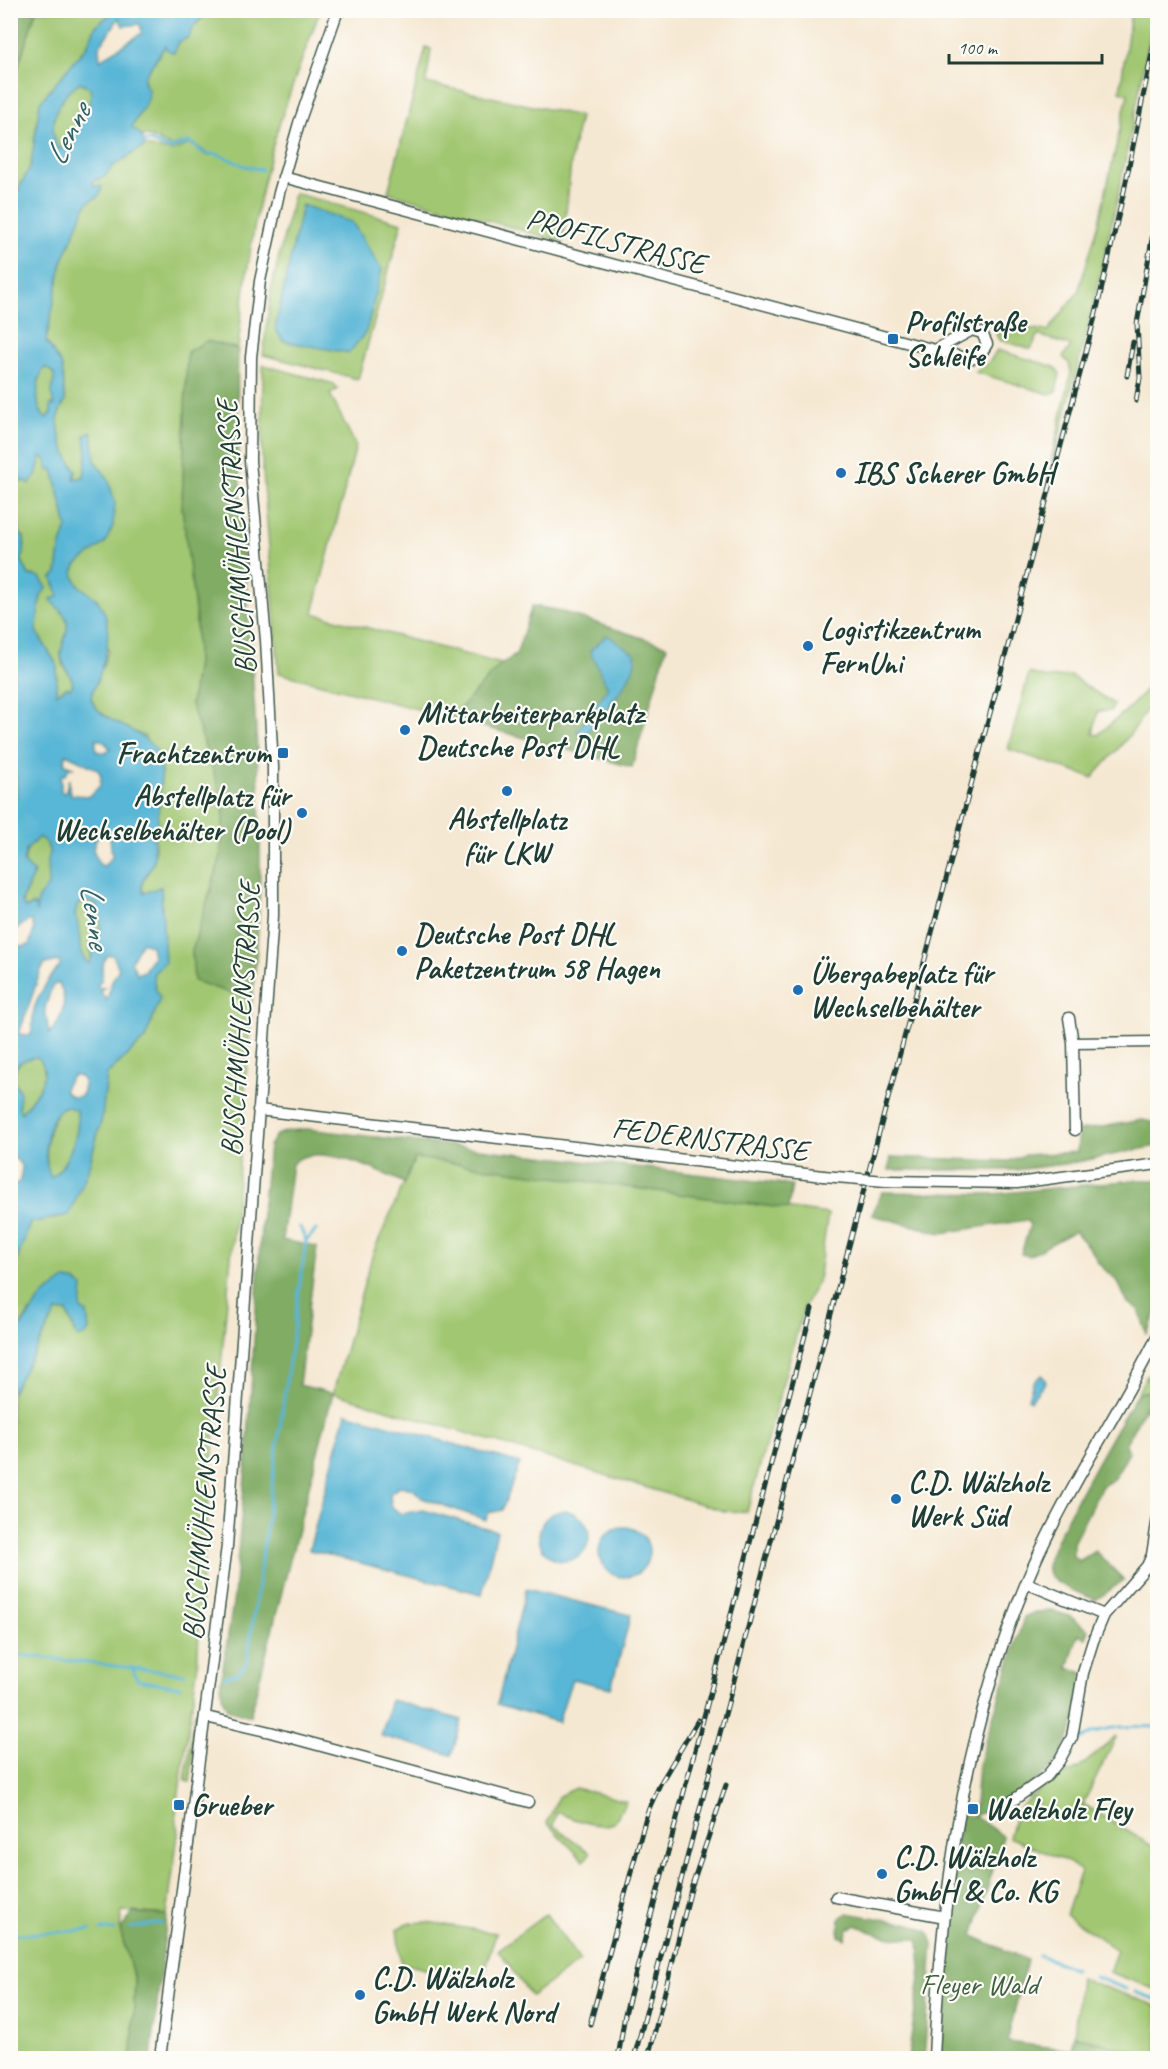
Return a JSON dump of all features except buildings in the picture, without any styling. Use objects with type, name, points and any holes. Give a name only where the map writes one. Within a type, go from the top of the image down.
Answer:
[{"type":"street","name":"BUSCHMÜHLENSTRASSE","points":[[160,2058],[227,1546],[273,915],[275,844],[269,687],[250,461],[251,357],[260,281],[283,177],[338,10]]},
{"type":"street","name":"PROFILSTRASSE","points":[[283,177],[938,349]]},
{"type":"street","points":[[1069,1018],[1073,1043],[1075,1130]]},
{"type":"street","points":[[1073,1043],[1158,1042]]},
{"type":"street","name":"FEDERNSTRASSE","points":[[258,1110],[823,1176],[886,1181],[1017,1183],[1158,1164]]},
{"type":"street","points":[[934,2058],[945,1917],[970,1762],[999,1656],[1026,1583],[1072,1487],[1158,1335]]},
{"type":"street","points":[[1158,1389],[1158,1397]]},
{"type":"street","points":[[1012,1801],[1046,1777],[1059,1761],[1072,1737],[1083,1673],[1104,1616],[1155,1556],[1158,1517]]},
{"type":"street","points":[[1026,1583],[1104,1616]]},
{"type":"street","points":[[206,1717],[528,1802]]},
{"type":"street","points":[[836,1897],[945,1917]]},
{"type":"green space","points":[[10,11],[36,11],[11,88]]},
{"type":"green space","points":[[36,11],[114,11],[96,26],[87,46],[40,102],[31,165],[11,204],[10,123],[13,119],[11,88]]},
{"type":"green space","points":[[208,11],[320,11],[278,128],[263,182],[248,265],[238,349],[207,341],[187,352],[182,507],[196,618],[197,662],[191,704],[224,804],[221,856],[192,951],[194,981],[252,1000],[202,1572],[197,1670],[176,1813],[178,1834],[167,1915],[122,1911],[120,1930],[135,1982],[132,2058],[11,2058],[11,1394],[57,1311],[67,1312],[74,1332],[81,1309],[30,1311],[11,1341],[11,1277],[30,1222],[58,1218],[87,1167],[98,1132],[107,1074],[145,1039],[155,988],[153,974],[160,887],[144,894],[142,889],[142,884],[153,864],[155,847],[154,816],[145,737],[105,715],[93,703],[91,696],[108,652],[98,600],[77,586],[73,573],[108,479],[95,461],[91,432],[85,435],[87,454],[84,477],[74,480],[76,471],[63,446],[58,418],[65,402],[62,366],[46,341],[62,262],[94,186],[92,181],[104,177],[112,166],[145,146],[172,151],[190,144],[205,155],[210,155],[189,141],[171,147],[151,137],[138,135],[132,127],[148,99],[144,77],[166,45],[174,52],[179,42],[189,37],[192,29]]},
{"type":"green space","points":[[1131,11],[1154,11],[1132,130],[1106,249],[1078,367],[1046,485],[1071,372],[1069,363],[1063,357],[1071,346],[1038,335],[1031,349],[999,340],[992,324],[1048,331],[1078,292],[1098,226],[1128,94],[1120,91]]},
{"type":"green space","points":[[426,47],[431,49],[426,83],[580,116],[572,153],[563,242],[388,192]]},
{"type":"green space","points":[[80,82],[90,88],[90,101],[67,142],[58,149],[54,140],[53,121],[65,96]]},
{"type":"green space","points":[[294,193],[402,223],[358,379],[263,355],[271,290]]},
{"type":"green space","points":[[10,281],[16,284],[17,294],[11,324]]},
{"type":"green space","points":[[207,341],[238,349],[241,512],[260,837],[259,918],[252,1000],[194,981],[192,951],[221,856],[224,804],[191,704],[197,662],[196,618],[182,507],[187,352]]},
{"type":"green space","points":[[997,350],[1055,367],[1060,374],[1056,392],[1049,394],[975,372],[990,361]]},
{"type":"green space","points":[[263,365],[334,384],[338,389],[330,394],[356,446],[313,613],[501,664],[451,718],[279,673],[262,460]]},
{"type":"green space","points":[[46,367],[55,375],[55,406],[54,408],[51,405],[51,413],[46,418],[39,408],[37,392],[42,371]]},
{"type":"green space","points":[[41,457],[46,459],[48,470],[52,469],[54,472],[67,527],[60,549],[57,573],[52,578],[59,596],[57,605],[67,622],[61,656],[62,663],[73,684],[70,689],[65,688],[56,695],[57,665],[36,631],[41,595],[34,575],[29,575],[21,558],[25,547],[24,537],[20,534],[15,508],[11,504],[10,475],[19,483],[36,475]]},
{"type":"green space","points":[[532,606],[557,610],[667,646],[632,767],[451,718],[501,664],[516,655]]},
{"type":"green space","points":[[1157,664],[1156,681],[1145,712],[1126,740],[1092,778],[1008,749],[1029,673],[1048,678],[1071,676],[1114,704],[1111,711],[1098,711],[1093,734],[1098,735],[1141,696]]},
{"type":"green space","points":[[11,763],[17,782],[15,806],[11,818]]},
{"type":"green space","points":[[39,837],[47,844],[50,854],[48,887],[38,898],[36,914],[32,904],[28,908],[22,905],[24,895],[29,889],[25,867],[26,854],[28,848]]},
{"type":"green space","points":[[86,901],[96,904],[101,916],[99,930],[92,945],[89,965],[83,954],[76,927],[77,905]]},
{"type":"green space","points":[[37,1057],[43,1063],[44,1078],[21,1113],[18,1109],[14,1083],[16,1069],[27,1059]]},
{"type":"green space","points":[[69,1106],[76,1110],[78,1118],[75,1137],[63,1165],[51,1178],[47,1161],[48,1137],[55,1116],[61,1109]]},
{"type":"green space","points":[[1142,1120],[1157,1123],[1157,1146],[1072,1163],[1016,1170],[889,1170],[891,1157],[1009,1161],[1024,1155],[1077,1152],[1079,1131]]},
{"type":"green space","points":[[307,1129],[792,1185],[788,1209],[415,1158],[404,1183],[363,1165],[331,1156],[302,1157],[292,1164],[282,1240],[317,1247],[299,1385],[333,1393],[250,1716],[227,1709],[222,1698],[221,1681],[234,1596],[247,1455],[262,1211],[269,1146],[276,1135]]},
{"type":"green space","points":[[415,1158],[828,1214],[818,1281],[804,1307],[747,1512],[724,1511],[333,1393],[373,1253]]},
{"type":"green space","points":[[1134,1180],[1157,1180],[1157,1311],[1147,1334],[1138,1309],[1127,1302],[1118,1282],[1098,1263],[1094,1254],[1075,1231],[1029,1256],[1021,1254],[1030,1225],[1027,1220],[941,1233],[872,1215],[882,1192],[994,1194]]},
{"type":"green space","points":[[1147,1375],[1155,1411],[1144,1410],[1148,1401],[1147,1391],[1137,1394]]},
{"type":"green space","points":[[1147,1391],[1148,1401],[1125,1445],[1129,1453],[1113,1480],[1102,1486],[1073,1543],[1073,1556],[1079,1561],[1095,1551],[1124,1580],[1096,1600],[1054,1580],[1047,1569],[1049,1558],[1070,1513],[1129,1407],[1137,1394]]},
{"type":"green space","points":[[1053,1611],[1069,1616],[1089,1630],[1086,1638],[1078,1635],[1068,1668],[1083,1673],[1076,1719],[1059,1761],[1012,1801],[974,1816],[978,1766],[1024,1617],[1035,1612]]},
{"type":"green space","points":[[198,1711],[190,1782],[185,1781],[195,1712]]},
{"type":"green space","points":[[1117,1736],[1083,1804],[1157,1849],[1157,1990],[1109,1972],[1117,1950],[1066,1915],[1081,1871],[1068,1862],[1009,1837],[1015,1815],[1027,1800],[1048,1783],[1079,1768]]},
{"type":"green space","points":[[575,1788],[626,1801],[614,1823],[607,1825],[585,1822],[557,1812],[553,1825],[590,1853],[584,1861],[547,1823],[558,1797]]},
{"type":"green space","name":"Fleyer Wald","points":[[960,1815],[974,1816],[1003,1836],[973,1936],[1027,1960],[1007,2042],[1071,2050],[1074,2035],[1157,2058],[934,2058]]},
{"type":"green space","points":[[133,1913],[167,1915],[151,2058],[132,2058],[135,1982],[120,1930]]},
{"type":"green space","points":[[847,1913],[911,1924],[929,1932],[933,1944],[924,2058],[908,2058],[921,1970],[919,1941],[915,1938],[884,1936],[856,1925],[848,1929],[845,1939],[839,1936],[840,1919]]},
{"type":"green space","points":[[546,1914],[580,1961],[531,1996],[498,1950]]},
{"type":"green space","points":[[427,1922],[496,1933],[481,1983],[401,1963],[397,1929],[410,1923]]},
{"type":"green space","points":[[1080,1978],[1157,2006],[1157,2058],[1074,2035]]},
{"type":"water","points":[[114,11],[208,11],[192,29],[189,37],[179,42],[174,53],[167,50],[165,46],[144,77],[145,85],[149,90],[148,99],[132,127],[142,136],[145,146],[113,166],[104,177],[92,181],[94,186],[102,186],[100,195],[87,203],[62,262],[46,341],[62,366],[65,402],[58,418],[60,437],[76,471],[74,479],[84,477],[87,454],[85,435],[92,432],[95,461],[108,479],[115,502],[113,526],[105,543],[76,565],[73,573],[80,587],[93,596],[104,610],[107,622],[108,635],[104,661],[91,696],[94,705],[101,713],[144,738],[159,756],[161,779],[158,822],[153,835],[154,859],[143,880],[142,888],[144,893],[161,887],[165,962],[153,974],[155,988],[160,998],[145,1039],[107,1074],[102,1118],[87,1173],[69,1215],[30,1223],[11,1277],[11,1187],[20,1181],[22,1167],[17,1160],[10,1158],[10,818],[16,798],[15,774],[10,763],[11,504],[15,508],[20,534],[24,537],[24,555],[21,559],[29,575],[40,577],[47,588],[41,595],[36,631],[57,665],[56,694],[67,687],[70,689],[73,684],[61,658],[67,621],[51,599],[59,596],[52,578],[57,573],[60,549],[67,527],[54,472],[52,469],[48,471],[46,459],[41,457],[36,475],[30,484],[23,480],[15,482],[11,475],[10,324],[17,294],[16,284],[11,281],[11,204],[31,165],[40,102],[87,46],[96,26]],"holes":[[[119,18],[123,26],[140,24],[142,33],[100,60],[99,47]],[[80,82],[90,88],[90,101],[86,111],[66,144],[59,149],[53,131],[56,112],[72,88]],[[46,367],[54,374],[52,394],[55,406],[51,404],[51,413],[46,418],[39,408],[38,385],[42,371]],[[96,739],[103,741],[110,748],[106,753],[96,751]],[[66,754],[97,769],[101,775],[100,786],[89,796],[72,795],[69,790],[69,779],[65,793],[61,792],[61,775],[65,775],[69,768],[74,768],[64,763]],[[100,829],[105,829],[110,837],[112,857],[104,866],[99,864],[93,849]],[[39,837],[47,844],[50,854],[47,860],[48,886],[38,898],[36,913],[35,905],[25,908],[21,901],[34,873],[23,862],[26,850]],[[86,901],[96,904],[101,923],[98,937],[90,943],[92,957],[89,964],[84,959],[80,947],[78,922],[75,916],[77,905]],[[28,921],[32,921],[34,930],[29,945],[21,947],[16,944],[12,932]],[[142,942],[151,946],[153,956],[144,971],[137,974],[131,961]],[[113,955],[119,969],[112,981],[107,1000],[100,991],[105,987],[99,988],[98,984],[102,980],[105,957]],[[59,961],[60,966],[39,997],[34,1011],[31,1035],[19,1034],[41,970],[45,964]],[[58,983],[62,989],[64,1003],[60,1017],[49,1033],[45,1008],[52,986]],[[37,1057],[44,1070],[41,1085],[21,1113],[20,1093],[13,1075],[19,1063]],[[73,1075],[80,1077],[84,1083],[82,1096],[72,1097],[65,1092],[65,1086]],[[65,1106],[76,1110],[78,1118],[72,1147],[63,1165],[51,1178],[46,1161],[49,1130],[58,1112]]]},
{"type":"water","points":[[302,205],[352,222],[382,270],[366,332],[349,353],[283,341],[275,329]]},
{"type":"water","points":[[607,635],[635,654],[635,663],[625,684],[585,735],[577,732],[608,688],[590,651]]},
{"type":"water","points":[[65,1280],[75,1281],[83,1287],[81,1309],[87,1313],[89,1330],[86,1335],[78,1338],[67,1312],[57,1311],[11,1394],[11,1341],[43,1295]]},
{"type":"water","points":[[1042,1375],[1046,1382],[1030,1401],[1028,1398],[1033,1382]]},
{"type":"water","points":[[346,1413],[520,1463],[502,1510],[488,1513],[486,1520],[422,1498],[413,1489],[400,1486],[390,1494],[391,1506],[401,1514],[423,1510],[497,1531],[482,1594],[309,1550]]},
{"type":"water","points":[[564,1511],[582,1518],[589,1536],[582,1554],[564,1561],[546,1554],[539,1536],[546,1518]]},
{"type":"water","points":[[619,1527],[629,1527],[642,1534],[649,1547],[649,1557],[642,1570],[629,1577],[619,1577],[610,1573],[603,1566],[599,1557],[599,1547],[603,1538],[610,1531]]},
{"type":"water","points":[[526,1589],[631,1615],[611,1688],[572,1679],[558,1722],[497,1704]]},
{"type":"water","points":[[391,1700],[462,1720],[452,1755],[381,1736]]},
{"type":"waterway","points":[[139,143],[150,141],[170,149],[189,142],[204,153],[220,155],[242,165],[262,170]]},
{"type":"waterway","points":[[224,1677],[238,1673],[247,1663],[306,1241],[300,1227]]},
{"type":"waterway","points":[[306,1241],[316,1230]]},
{"type":"waterway","points":[[10,1654],[185,1674]]},
{"type":"waterway","points":[[133,1669],[137,1680],[180,1687]]},
{"type":"waterway","points":[[1078,1741],[1106,1729],[1158,1727]]},
{"type":"waterway","points":[[983,1809],[1002,1800]]},
{"type":"waterway","points":[[131,1928],[162,1923]]},
{"type":"waterway","points":[[10,1935],[91,1930]]},
{"type":"waterway","points":[[101,1930],[115,1930]]},
{"type":"waterway","points":[[1039,1955],[1074,1969]]},
{"type":"waterway","points":[[1095,1977],[1126,1989]]},
{"type":"waterway","points":[[1135,1992],[1158,2000]]},
{"type":"railway","points":[[634,2058],[1096,313],[1124,191],[1158,23]]},
{"type":"railway","points":[[1136,401],[1140,378],[1137,324],[1158,205]]},
{"type":"railway","points":[[1127,376],[1133,342]]},
{"type":"railway","points":[[618,2058],[625,2014],[812,1309]]},
{"type":"railway","points":[[590,2024],[647,1813],[660,1784],[698,1720]]},
{"type":"railway","points":[[648,2058],[692,1885],[726,1785]]},
{"type":"place","name":"Profilstraße Schleife","points":[[893,339]]},
{"type":"place","name":"IBS Scherer GmbH","points":[[841,473]]},
{"type":"place","name":"Logistikzentrum FernUni","points":[[808,646]]},
{"type":"place","name":"Mittarbeiterparkplatz Deutsche Post DHL","points":[[405,730]]},
{"type":"place","name":"Frachtzentrum","points":[[283,753]]},
{"type":"place","name":"Abstellplatz für LKW","points":[[507,791]]},
{"type":"place","name":"Abstellplatz für Wechselbehälter (Pool)","points":[[302,813]]},
{"type":"place","name":"Deutsche Post DHL Paketzentrum 58 Hagen","points":[[402,951]]},
{"type":"place","name":"Übergabeplatz für Wechselbehälter","points":[[798,990]]},
{"type":"place","name":"C.D. Wälzholz Werk Süd","points":[[896,1499]]},
{"type":"place","name":"Grueber","points":[[179,1805]]},
{"type":"place","name":"Waelzholz Fley","points":[[973,1809]]},
{"type":"place","name":"C.D. Wälzholz GmbH & Co. KG","points":[[882,1874]]},
{"type":"place","name":"C.D. Wälzholz GmbH Werk Nord","points":[[360,1995]]},
{"type":"water label","name":"Lenne","points":[[67,134]]},
{"type":"water label","name":"Lenne","points":[[96,916]]}]
